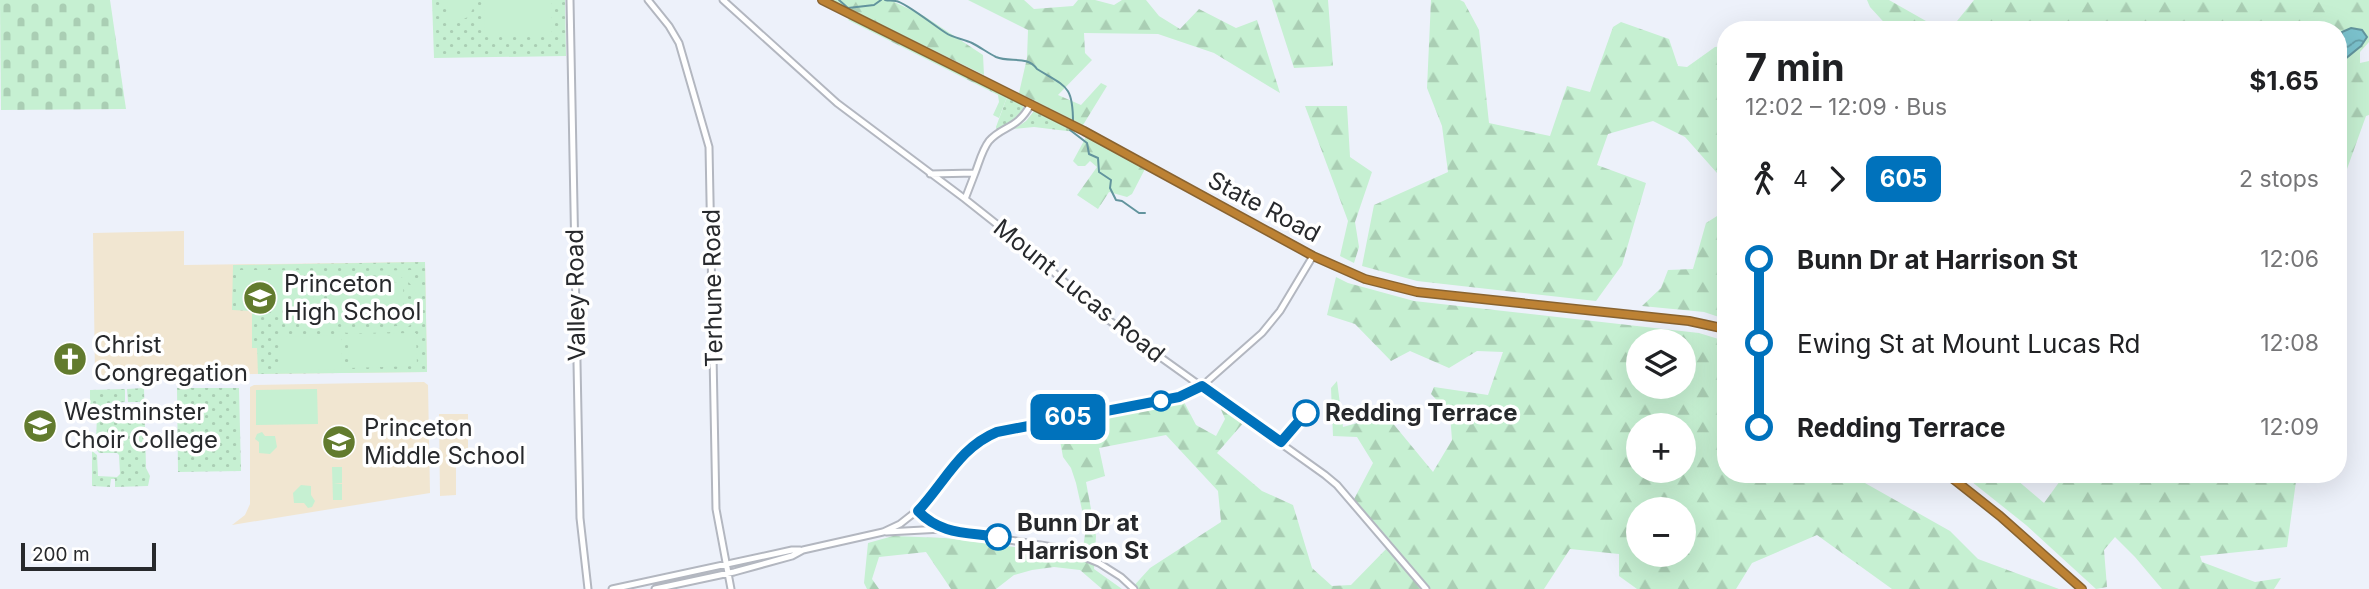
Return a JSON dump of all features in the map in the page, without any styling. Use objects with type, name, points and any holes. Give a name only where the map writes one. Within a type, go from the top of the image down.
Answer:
[{"type":"highway","name":"State Road","points":[[822,0],[1031,104],[1314,256],[1365,279],[1417,292],[1689,321],[1717,327]]},
{"type":"highway","points":[[1958,483],[2082,589]]},
{"type":"street","name":"Valley Road","points":[[570,0],[580,518],[588,589]]},
{"type":"street","name":"Terhune Road","points":[[648,0],[679,43],[709,147],[716,509],[731,589]]},
{"type":"street","name":"Mount Lucas Road","points":[[723,0],[837,103],[965,198],[1103,316],[1301,456],[1337,485],[1426,589]]},
{"type":"street","points":[[965,198],[991,139],[1017,124],[1031,104]]},
{"type":"street","points":[[930,174],[975,173]]},
{"type":"street","points":[[883,532],[918,511],[967,450],[986,436],[1011,428],[1179,397],[1202,386],[1268,326],[1289,298],[1314,256]]},
{"type":"street","points":[[918,511],[942,529]]},
{"type":"street","points":[[612,589],[883,532],[942,529],[1081,554],[1116,573],[1134,589]]},
{"type":"street","points":[[655,589],[792,556],[803,550]]},
{"type":"shaded area","name":"Princeton High School","points":[[184,231],[184,265],[425,262],[427,372],[95,376],[93,233]]},
{"type":"shaded area","name":"Princeton Middle School","points":[[424,382],[428,385],[430,493],[232,525],[245,515],[250,504],[250,387]]},
{"type":"shaded area","name":"Princeton Middle School","points":[[439,414],[468,414],[468,449],[463,449],[462,454],[456,455],[456,495],[440,496]]},
{"type":"green space","points":[[0,0],[110,0],[126,109],[1,110]]},
{"type":"green space","points":[[432,0],[565,0],[566,56],[434,58]]},
{"type":"green space","points":[[448,0],[477,2],[468,17],[461,20],[447,19]]},
{"type":"green space","points":[[485,0],[551,0],[551,34],[484,34]]},
{"type":"green space","points":[[831,0],[890,0],[924,16],[983,55],[984,75]]},
{"type":"green space","points":[[968,0],[1024,0],[1034,9],[1073,6],[1078,0],[1095,0],[1114,5],[1122,0],[1146,0],[1159,16],[1180,29],[1199,9],[1236,28],[1257,20],[1280,93],[1214,53],[1158,34],[1084,33],[1085,53],[1092,60],[1058,95],[1081,105],[1101,83],[1107,86],[1083,125],[1019,93],[1027,58],[1028,30]]},
{"type":"green space","points":[[1272,0],[1328,0],[1333,66],[1294,68]]},
{"type":"green space","points":[[1431,0],[1464,2],[1479,30],[1489,123],[1550,136],[1567,86],[1590,92],[1613,27],[1621,22],[1669,39],[1678,66],[1687,67],[1717,47],[1717,173],[1685,137],[1653,121],[1608,134],[1597,165],[1646,183],[1622,265],[1596,301],[1417,281],[1362,266],[1374,205],[1448,172],[1442,126],[1427,88]]},
{"type":"green space","points":[[1867,0],[1889,0],[1926,21],[1883,21]]},
{"type":"green space","points":[[1974,0],[2369,0],[2369,42],[2360,52],[2360,63],[2369,61],[2369,115],[2366,116],[2347,169],[2347,21],[1957,21]]},
{"type":"green space","points":[[850,18],[980,81],[1007,97],[999,118],[993,115],[999,102],[998,95],[848,20]]},
{"type":"green space","points":[[1007,97],[1024,108],[1017,120],[997,131],[996,127]]},
{"type":"green space","points":[[1305,106],[1347,106],[1350,157],[1372,172],[1355,222],[1359,247],[1354,263],[1340,256],[1348,221]]},
{"type":"green space","points":[[1034,111],[1075,132],[1034,127],[1014,129]]},
{"type":"green space","points":[[1086,137],[1145,169],[1132,194],[1127,197],[1109,192],[1098,209],[1077,195],[1097,167],[1090,161],[1085,166],[1078,166],[1073,161]]},
{"type":"green space","points":[[1717,216],[1717,316],[1704,312],[1642,306],[1661,288],[1668,270],[1693,269],[1706,223]]},
{"type":"green space","points":[[425,262],[427,372],[258,374],[257,348],[252,348],[252,311],[232,310],[233,265]]},
{"type":"green space","points":[[236,270],[299,270],[299,306],[236,306]]},
{"type":"green space","points":[[411,270],[411,275],[408,276],[419,291],[421,308],[413,323],[396,332],[358,333],[331,330],[312,317],[308,306],[310,290],[321,277],[312,277],[312,272]],"holes":[[[395,275],[404,279],[415,292],[416,308],[406,322],[397,326],[345,328],[321,320],[315,312],[315,291],[323,282],[334,276]]]},
{"type":"green space","points":[[1336,277],[1348,283],[1414,301],[1663,329],[1626,329],[1626,399],[1696,399],[1696,333],[1717,339],[1717,483],[1865,483],[1950,531],[1978,559],[2059,589],[1892,589],[1817,535],[1752,563],[1736,589],[1637,589],[1619,576],[1619,554],[1570,549],[1544,589],[1131,589],[1150,568],[1221,522],[1218,491],[1166,435],[1099,448],[1105,476],[1086,482],[1096,536],[1094,569],[1122,589],[1102,589],[1080,570],[1054,567],[1014,575],[996,589],[951,589],[926,552],[879,557],[872,579],[879,589],[867,589],[864,583],[868,543],[893,536],[945,538],[1022,548],[1081,561],[1086,528],[1076,483],[1071,468],[1063,457],[1057,424],[1183,400],[1196,425],[1216,436],[1225,419],[1217,400],[1245,421],[1217,453],[1262,491],[1293,505],[1312,568],[1332,586],[1351,585],[1388,547],[1352,503],[1373,463],[1357,437],[1333,436],[1331,388],[1337,381],[1343,427],[1386,415],[1433,472],[1452,440],[1450,414],[1431,394],[1434,387],[1488,395],[1503,352],[1477,351],[1449,368],[1410,351],[1391,361],[1355,324],[1327,315]]},
{"type":"green space","points":[[403,282],[404,317],[327,319],[327,284]]},
{"type":"green space","points":[[416,333],[417,366],[349,368],[348,334]]},
{"type":"green space","points":[[341,335],[342,369],[280,371],[279,337]]},
{"type":"green space","points":[[144,388],[146,468],[150,476],[148,486],[115,487],[115,479],[111,479],[110,487],[92,486],[92,451],[97,455],[98,476],[117,477],[120,474],[119,455],[99,453],[95,447],[98,442],[97,415],[107,407],[108,412],[143,411],[141,402],[128,402],[127,389]]},
{"type":"green space","points":[[177,388],[239,388],[241,471],[178,472]]},
{"type":"green space","points":[[125,389],[125,402],[107,403],[90,416],[90,390]]},
{"type":"green space","points":[[317,389],[318,424],[256,425],[256,390]]},
{"type":"green space","points":[[262,432],[265,436],[275,436],[277,447],[270,454],[259,453],[259,442],[255,439],[257,434]]},
{"type":"green space","points":[[332,467],[342,467],[342,483],[334,484],[342,484],[342,500],[333,500]]},
{"type":"green space","points":[[1973,483],[2021,483],[2044,503],[2058,483],[2296,483],[2287,547],[2200,556],[2202,562],[2255,582],[2281,578],[2274,589],[2162,589],[2115,537],[2104,550],[2107,587],[2096,589],[2026,525]]},
{"type":"green space","points":[[301,485],[311,486],[311,495],[315,501],[312,507],[308,508],[304,503],[294,503],[293,493]]},
{"type":"water","points":[[2347,30],[2362,30],[2367,37],[2347,57]]},
{"type":"waterway","points":[[839,0],[848,8],[874,5],[881,0]]},
{"type":"waterway","points":[[885,0],[900,2],[949,35],[972,43],[996,57],[1033,65],[1066,88],[1071,101],[1073,122]]},
{"type":"waterway","points":[[1070,130],[1087,143],[1089,154],[1098,158],[1099,172],[1111,180],[1110,188],[1116,200],[1139,213],[1145,213]]},
{"type":"bus line","name":"605","points":[[998,537],[942,529],[918,511],[953,465],[986,436],[1052,419],[1179,397],[1202,386],[1281,442],[1306,413]]},
{"type":"place","name":"Princeton High School","points":[[260,298]]},
{"type":"place","name":"Christ Congregation","points":[[70,359]]},
{"type":"place","name":"Redding Terrace","points":[[1306,413]]},
{"type":"place","name":"Westminster Choir College","points":[[40,426]]},
{"type":"place","name":"Princeton Middle School","points":[[339,442]]},
{"type":"place","name":"Bunn Dr at Harrison St","points":[[998,537]]}]
